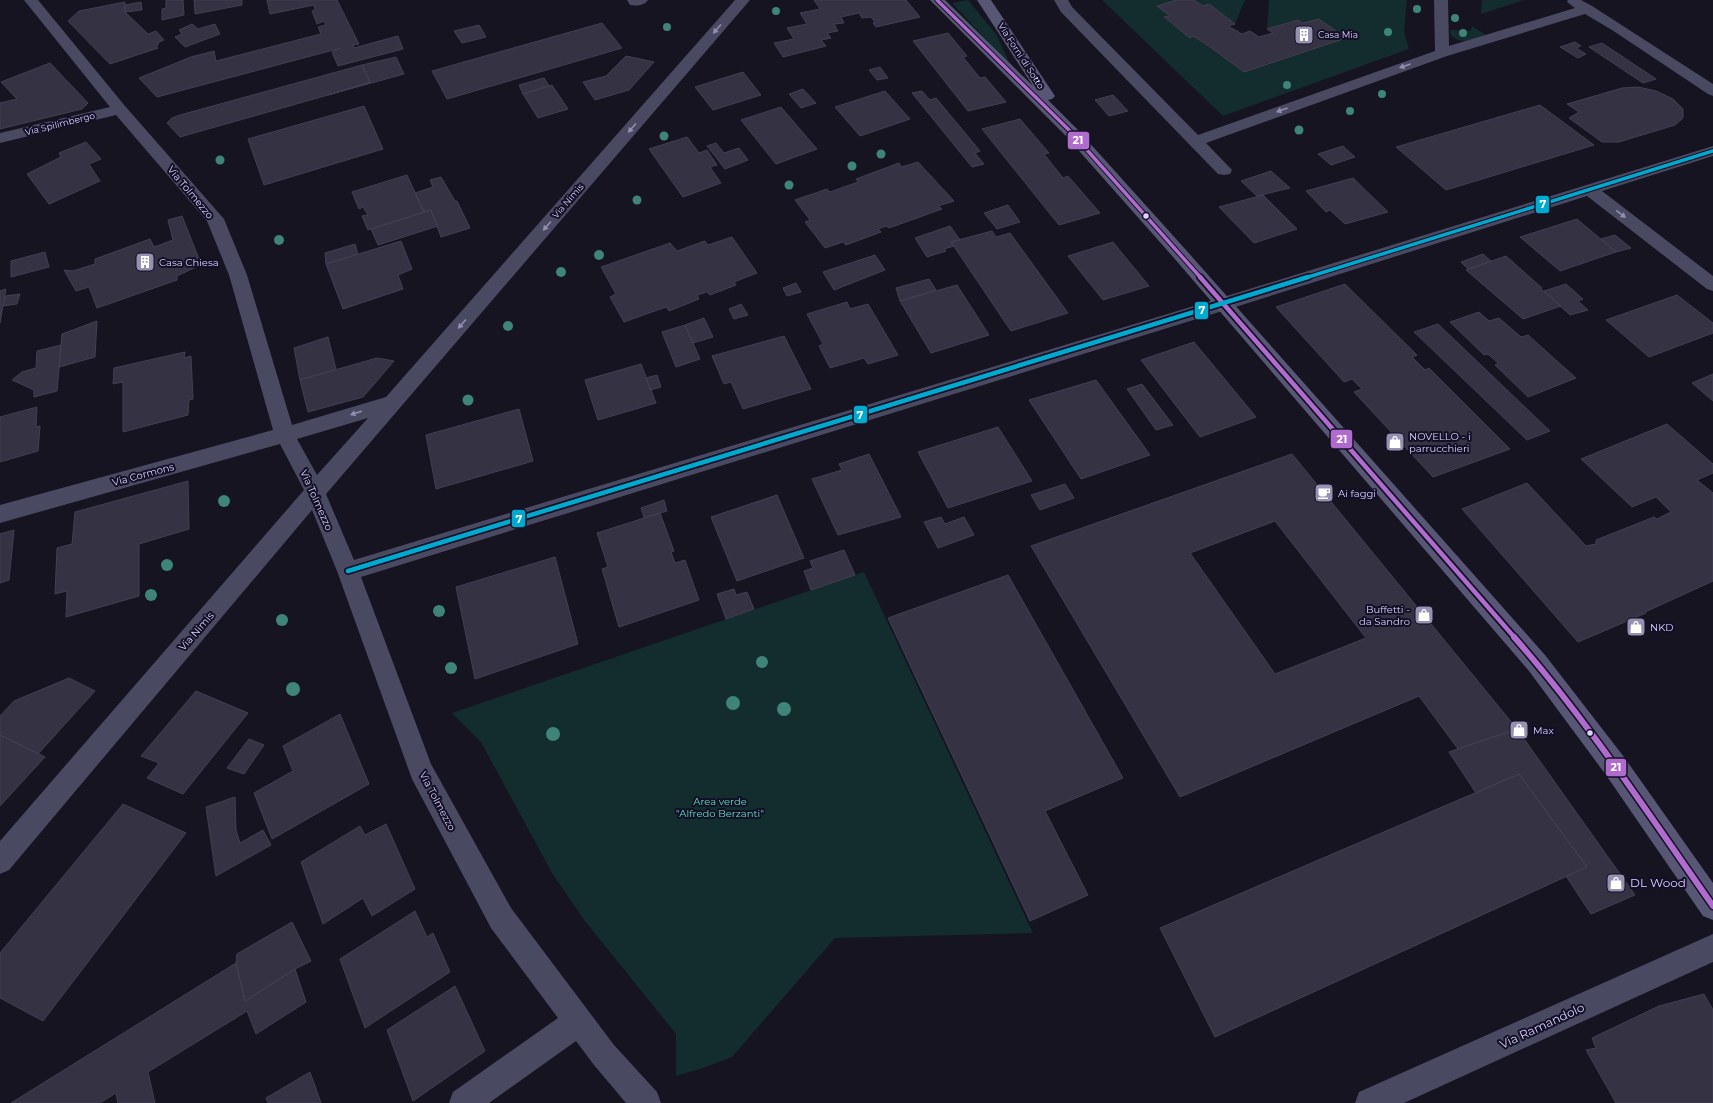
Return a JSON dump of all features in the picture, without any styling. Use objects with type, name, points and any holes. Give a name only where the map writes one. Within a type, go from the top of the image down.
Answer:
[{"type":"main road","name":"Via Forni di Sotto","points":[[937,0],[1070,132],[1223,304],[1537,663],[1615,766],[1713,906]]},
{"type":"main road","name":"Via Forni di Sotto","points":[[984,0],[1070,132]]},
{"type":"street","name":"Via Tolmezzo","points":[[31,0],[120,109],[215,219],[238,275],[285,435],[315,492],[348,572],[421,770],[501,918],[604,1055],[646,1103]]},
{"type":"street","points":[[634,0],[635,2],[641,0]]},
{"type":"street","name":"Via Nimis","points":[[0,861],[315,492],[743,0]]},
{"type":"street","points":[[1061,0],[1066,9],[1224,170]]},
{"type":"street","points":[[1441,0],[1442,53]]},
{"type":"street","points":[[1569,0],[1587,9],[1713,91]]},
{"type":"street","points":[[1196,141],[1442,53],[1587,9]]},
{"type":"street","name":"Via Spilimbergo","points":[[0,138],[120,109]]},
{"type":"street","points":[[348,572],[1223,304],[1713,151]]},
{"type":"street","points":[[1590,190],[1713,285]]},
{"type":"street","points":[[285,435],[394,402]]},
{"type":"street","name":"Via Cormons","points":[[0,514],[285,435]]},
{"type":"street","name":"Via Ramandolo","points":[[1370,1103],[1713,948]]},
{"type":"street","points":[[464,1103],[579,1021]]},
{"type":"green space","points":[[968,0],[996,34],[1011,66],[952,3]]},
{"type":"green space","points":[[1102,0],[1177,0],[1158,6],[1170,16],[1164,18],[1190,37],[1193,36],[1244,72],[1346,38],[1298,20],[1267,29],[1269,0],[1407,0],[1404,32],[1409,49],[1223,116]]},
{"type":"green space","points":[[1195,0],[1245,0],[1235,24],[1209,4],[1203,6]]},
{"type":"green space","points":[[1482,0],[1524,0],[1481,14]]},
{"type":"green space","points":[[1472,26],[1486,35],[1472,40],[1463,41],[1451,35],[1450,30],[1471,31]]},
{"type":"green space","name":"Area verde \"Alfredo Berzanti\"","points":[[864,572],[1033,933],[835,938],[732,1057],[676,1076],[676,1034],[585,921],[552,873],[481,742],[452,713]]},
{"type":"building","points":[[166,0],[183,0],[184,15],[162,20],[162,9],[166,8]]},
{"type":"building","points":[[194,0],[242,0],[242,5],[195,14]]},
{"type":"building","points":[[267,0],[337,0],[359,44],[353,45],[354,48],[398,36],[403,49],[338,66],[332,52],[341,48],[157,97],[139,78],[191,57],[214,51],[216,61],[321,34],[318,27],[326,25],[324,21],[317,24],[312,11],[315,10],[314,5],[270,14]]},
{"type":"building","points":[[814,0],[906,0],[920,17],[876,27],[873,23],[875,22],[871,17],[862,18],[859,13],[841,17],[844,23],[834,24],[838,31],[827,33],[831,38],[821,40],[826,46],[783,57],[774,43],[794,39],[787,28],[807,24],[800,13],[820,9]]},
{"type":"building","name":"Casa Mia","points":[[1177,0],[1194,0],[1203,6],[1209,4],[1235,24],[1228,26],[1242,34],[1250,31],[1259,37],[1273,33],[1267,29],[1298,20],[1303,23],[1319,19],[1346,38],[1244,72],[1193,36],[1190,38],[1164,17],[1170,16],[1157,6]]},
{"type":"building","points":[[125,2],[125,12],[148,34],[156,31],[164,40],[157,43],[159,44],[156,46],[158,48],[110,64],[68,21],[79,11]]},
{"type":"building","points":[[141,2],[142,10],[125,12],[125,5]]},
{"type":"building","points":[[602,23],[622,48],[447,99],[432,71]]},
{"type":"building","points":[[192,24],[198,29],[215,24],[220,34],[185,47],[175,37],[182,34],[179,30]]},
{"type":"building","points":[[479,25],[486,37],[462,43],[454,31]]},
{"type":"building","points":[[948,33],[967,56],[963,57],[980,78],[985,77],[1006,102],[968,111],[913,41]]},
{"type":"building","points":[[1575,42],[1581,46],[1576,48],[1586,54],[1578,58],[1560,47]]},
{"type":"building","points":[[1602,43],[1656,79],[1643,83],[1589,47]]},
{"type":"building","points":[[626,56],[654,62],[629,90],[595,100],[583,82],[606,76]]},
{"type":"building","points":[[396,57],[404,74],[328,95],[370,82],[362,65]]},
{"type":"building","points":[[50,63],[88,103],[82,109],[0,129],[0,103],[17,99],[1,82]]},
{"type":"building","points":[[362,65],[370,82],[328,95],[180,137],[167,123],[172,118],[180,115]]},
{"type":"building","points":[[880,67],[888,78],[877,80],[869,70]]},
{"type":"building","points":[[743,72],[761,95],[713,110],[695,87]]},
{"type":"building","points":[[544,78],[549,86],[523,94],[519,85]]},
{"type":"building","points":[[552,85],[568,109],[538,118],[523,94]]},
{"type":"building","points":[[1638,87],[1656,91],[1673,99],[1683,109],[1683,118],[1675,125],[1619,142],[1602,142],[1569,118],[1579,112],[1567,104],[1622,88]]},
{"type":"building","points":[[803,89],[816,103],[801,108],[789,94]]},
{"type":"building","points":[[885,91],[910,119],[860,136],[835,107]]},
{"type":"building","points":[[922,91],[930,100],[936,98],[980,151],[975,153],[984,164],[972,167],[912,93]]},
{"type":"building","points":[[1113,95],[1128,111],[1109,116],[1095,100]]},
{"type":"building","points":[[1540,105],[1594,145],[1446,190],[1396,147]]},
{"type":"building","points":[[364,106],[383,149],[264,185],[248,139]]},
{"type":"building","points":[[781,107],[817,149],[776,164],[741,120]]},
{"type":"building","points":[[1020,119],[1049,153],[1044,154],[1063,178],[1068,176],[1100,213],[1059,225],[982,129]]},
{"type":"building","points":[[687,137],[699,153],[707,150],[717,165],[710,167],[721,183],[683,197],[649,149]]},
{"type":"building","points":[[86,142],[101,159],[89,164],[100,181],[49,204],[27,174],[61,157],[59,153]]},
{"type":"building","points":[[716,143],[724,153],[739,148],[748,160],[725,169],[707,146]]},
{"type":"building","points":[[1343,146],[1355,157],[1331,165],[1318,154]]},
{"type":"building","points":[[918,162],[954,201],[938,206],[942,209],[889,228],[886,226],[878,229],[881,232],[846,245],[843,242],[825,248],[805,222],[810,220],[795,200],[827,189],[830,192],[858,182],[856,179],[899,163],[902,167]]},
{"type":"building","points":[[1271,171],[1290,188],[1257,196],[1241,181]]},
{"type":"building","points":[[407,175],[424,212],[368,230],[362,216],[368,215],[363,207],[359,209],[352,192]]},
{"type":"building","points":[[441,177],[455,201],[457,201],[470,228],[441,237],[431,210],[424,212],[415,193],[433,187],[430,180]]},
{"type":"building","points":[[1353,178],[1388,212],[1345,224],[1330,210],[1326,212],[1306,191]]},
{"type":"building","points":[[1263,195],[1297,229],[1254,243],[1219,207]]},
{"type":"building","points":[[1008,205],[1020,222],[997,229],[984,213]]},
{"type":"building","points":[[431,210],[438,226],[378,245],[371,229]]},
{"type":"building","name":"Casa Chiesa","points":[[182,216],[199,259],[194,261],[196,267],[177,276],[177,280],[97,308],[89,287],[76,291],[64,270],[73,271],[95,264],[95,259],[150,239],[154,247],[173,240],[168,220]]},
{"type":"building","points":[[1577,219],[1616,252],[1560,271],[1520,237]]},
{"type":"building","points":[[950,226],[960,240],[951,242],[954,246],[944,249],[946,251],[927,257],[915,238]]},
{"type":"building","points":[[992,231],[996,237],[1010,233],[1068,313],[1011,331],[951,242]]},
{"type":"building","points":[[1615,235],[1631,248],[1616,252],[1601,239]]},
{"type":"building","points":[[732,237],[757,273],[734,282],[736,285],[710,295],[707,292],[697,295],[699,299],[669,311],[666,307],[624,322],[610,297],[616,294],[601,267],[670,243],[677,251],[705,241],[708,245]]},
{"type":"building","points":[[401,241],[412,269],[398,275],[403,289],[343,309],[326,264]]},
{"type":"building","points":[[1113,242],[1149,286],[1103,300],[1068,256]]},
{"type":"building","points":[[355,244],[358,254],[326,264],[325,253]]},
{"type":"building","points":[[45,252],[49,267],[11,277],[11,261]]},
{"type":"building","points":[[1483,254],[1491,261],[1468,269],[1461,262]]},
{"type":"building","points":[[875,255],[885,270],[834,290],[823,272]]},
{"type":"building","points":[[1506,256],[1561,306],[1523,319],[1466,270]]},
{"type":"building","points":[[929,279],[936,290],[900,301],[896,288]]},
{"type":"building","points":[[796,283],[801,292],[787,296],[783,288]]},
{"type":"building","points":[[1345,284],[1417,355],[1412,357],[1425,370],[1429,368],[1510,449],[1433,477],[1354,392],[1362,389],[1352,379],[1344,382],[1276,307]]},
{"type":"building","points":[[1566,284],[1583,299],[1578,301],[1588,310],[1570,315],[1544,291]]},
{"type":"building","points":[[957,285],[989,335],[931,353],[900,301]]},
{"type":"building","points":[[6,289],[0,323],[0,291]]},
{"type":"building","points":[[20,294],[17,304],[3,306],[5,296]]},
{"type":"building","points":[[1677,295],[1713,323],[1713,333],[1649,357],[1606,320]]},
{"type":"building","points":[[847,302],[850,309],[868,304],[898,355],[868,364],[864,358],[830,368],[819,346],[823,344],[807,314]]},
{"type":"building","points":[[741,304],[748,315],[734,319],[729,309]]},
{"type":"building","points":[[1479,312],[1489,321],[1499,318],[1521,337],[1528,335],[1576,378],[1528,397],[1495,365],[1498,363],[1488,354],[1484,355],[1450,322]]},
{"type":"building","points":[[704,318],[713,337],[693,343],[685,325]]},
{"type":"building","points":[[97,321],[95,357],[59,367],[62,334]]},
{"type":"building","points":[[1438,324],[1550,431],[1527,440],[1414,332]]},
{"type":"building","points":[[685,325],[700,359],[676,367],[662,332]]},
{"type":"building","points":[[784,336],[811,389],[743,409],[731,382],[724,384],[712,356]]},
{"type":"building","points":[[328,337],[336,369],[300,380],[294,348]]},
{"type":"building","points":[[1194,342],[1256,417],[1200,437],[1141,360]]},
{"type":"building","points":[[61,345],[57,391],[34,397],[34,390],[12,380],[22,372],[36,368],[37,351]]},
{"type":"building","points":[[185,352],[184,358],[191,356],[193,399],[189,400],[188,415],[123,432],[123,382],[113,384],[114,368]]},
{"type":"building","points":[[377,358],[394,361],[363,397],[308,412],[300,380]]},
{"type":"building","points":[[641,364],[656,403],[598,420],[585,380]]},
{"type":"building","points":[[1713,374],[1713,401],[1692,383]]},
{"type":"building","points":[[657,375],[661,387],[650,390],[646,378]]},
{"type":"building","points":[[1096,380],[1150,455],[1081,479],[1029,400]]},
{"type":"building","points":[[1142,384],[1173,425],[1156,430],[1127,389]]},
{"type":"building","points":[[37,407],[36,427],[40,426],[38,451],[0,462],[0,417]]},
{"type":"building","points":[[519,409],[533,461],[436,489],[426,435]]},
{"type":"building","points":[[1667,424],[1713,464],[1713,473],[1697,480],[1713,493],[1713,581],[1645,612],[1646,613],[1578,642],[1462,509],[1527,483],[1586,546],[1596,544],[1596,540],[1654,517],[1657,519],[1671,512],[1656,497],[1632,507],[1581,459]]},
{"type":"building","points":[[998,427],[1032,481],[948,508],[918,452]]},
{"type":"building","points":[[869,454],[901,517],[838,535],[812,479],[842,470],[839,464]]},
{"type":"building","points":[[1292,454],[1517,729],[1458,749],[1419,696],[1180,797],[1031,546]],"holes":[[[1275,521],[1366,638],[1275,674],[1190,553]]]},
{"type":"building","points":[[188,481],[189,529],[139,544],[139,596],[66,617],[67,591],[55,594],[57,548],[72,544],[75,512]]},
{"type":"building","points":[[1065,484],[1074,498],[1040,510],[1031,495]]},
{"type":"building","points":[[777,495],[804,558],[737,581],[711,517]]},
{"type":"building","points":[[664,500],[667,511],[644,518],[641,508]]},
{"type":"building","points":[[660,513],[674,551],[671,552],[675,563],[685,560],[699,600],[619,627],[602,569],[608,567],[597,533]]},
{"type":"building","points":[[941,517],[945,524],[964,517],[974,535],[938,548],[924,522]]},
{"type":"building","points":[[14,530],[9,580],[0,583],[0,534]]},
{"type":"building","points":[[844,550],[855,575],[811,590],[804,571],[813,568],[810,561]]},
{"type":"building","points":[[555,557],[578,644],[475,679],[456,587]]},
{"type":"building","points":[[1008,575],[1123,778],[1045,811],[1088,895],[1030,921],[888,618]]},
{"type":"building","points":[[734,589],[736,595],[747,592],[754,609],[726,619],[717,594]]},
{"type":"building","points":[[69,678],[95,691],[38,754],[0,735],[0,716],[14,701]]},
{"type":"building","points":[[196,691],[248,713],[183,794],[147,778],[159,763],[141,756]]},
{"type":"building","points":[[340,714],[369,784],[272,839],[254,793],[293,771],[283,746]]},
{"type":"building","points":[[1517,729],[1635,895],[1591,914],[1566,876],[1587,867],[1519,774],[1476,793],[1449,752]]},
{"type":"building","points":[[0,735],[45,757],[0,806]]},
{"type":"building","points":[[249,739],[264,745],[244,774],[227,768]]},
{"type":"building","points":[[1519,774],[1587,867],[1215,1037],[1160,928]]},
{"type":"building","points":[[235,797],[236,830],[240,843],[263,830],[271,845],[216,876],[206,807]]},
{"type":"building","points":[[123,804],[186,833],[43,1021],[0,998],[0,953]]},
{"type":"building","points":[[386,824],[415,889],[372,916],[363,898],[323,924],[301,862],[360,826],[365,835]]},
{"type":"building","points":[[415,911],[427,937],[433,933],[450,972],[365,1028],[340,959]]},
{"type":"building","points":[[292,922],[311,961],[295,969],[245,1001],[236,963],[237,954]]},
{"type":"building","points":[[236,963],[245,1001],[295,969],[306,1002],[256,1034],[247,1011],[148,1072],[155,1103],[118,1103],[116,1093],[100,1103],[11,1103]]},
{"type":"building","points":[[455,986],[485,1051],[413,1101],[387,1030]]},
{"type":"building","points":[[1704,994],[1713,1010],[1713,1103],[1616,1103],[1586,1050],[1596,1048],[1592,1038],[1659,1006]]},
{"type":"building","points":[[310,1072],[321,1103],[268,1103],[266,1098]]},
{"type":"transit line","name":"21","points":[[937,0],[1071,132],[1180,254],[1537,663],[1615,766],[1713,906]]},
{"type":"transit line","name":"7","points":[[348,571],[1223,304],[1713,151]]},
{"type":"place","name":"Casa Mia","points":[[1304,35]]},
{"type":"place","name":"Casa Chiesa","points":[[145,262]]},
{"type":"place","name":"NOVELLO - i parrucchieri","points":[[1395,442]]},
{"type":"place","name":"Ai faggi","points":[[1324,493]]},
{"type":"place","name":"Buffetti - da Sandro","points":[[1424,615]]},
{"type":"place","name":"NKD","points":[[1636,627]]},
{"type":"place","name":"Max","points":[[1519,730]]},
{"type":"place","name":"DL Wood","points":[[1616,883]]}]
